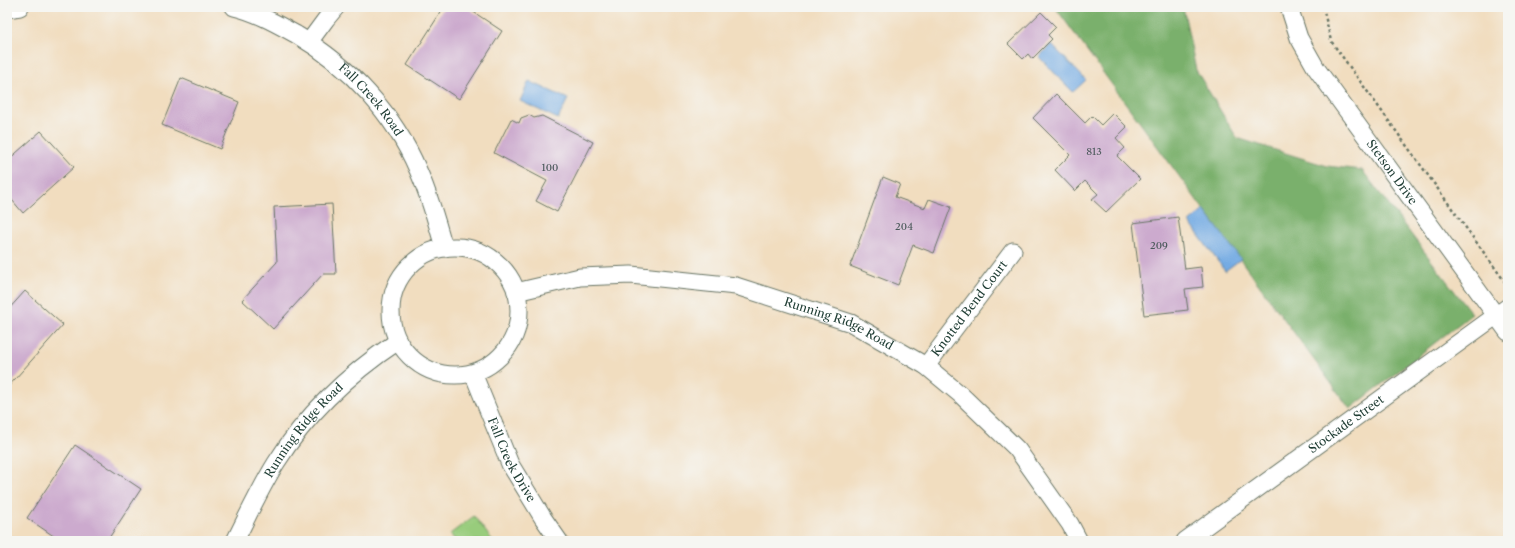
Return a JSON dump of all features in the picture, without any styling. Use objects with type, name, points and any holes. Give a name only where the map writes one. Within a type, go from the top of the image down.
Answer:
[{"type":"street","points":[[7,9],[20,7]]},
{"type":"street","name":"Fall Creek Road","points":[[234,7],[278,24],[309,42],[326,54],[355,79],[382,110],[400,137],[418,170],[432,207],[444,248]]},
{"type":"street","points":[[309,42],[336,7]]},
{"type":"street","name":"Stetson Drive","points":[[1289,7],[1299,38],[1316,68],[1502,311],[1508,332]]},
{"type":"street","points":[[463,247],[480,252],[496,262],[508,275],[516,292],[519,312],[516,332],[506,350],[492,364],[473,373],[452,375],[430,370],[412,358],[398,341],[392,322],[392,301],[398,282],[410,266],[425,254],[444,248],[463,247]]},
{"type":"street","name":"Knotted Bend Court","points":[[926,366],[1013,251]]},
{"type":"street","name":"Running Ridge Road","points":[[516,292],[580,277],[631,275],[736,286],[851,323],[926,366],[961,395],[1017,449],[1070,524],[1079,541]]},
{"type":"street","name":"Stockade Street","points":[[1185,541],[1502,311]]},
{"type":"street","name":"Running Ridge Road","points":[[235,541],[276,462],[304,425],[332,394],[372,358],[398,341]]},
{"type":"street","name":"Fall Creek Drive","points":[[473,373],[510,464],[559,541]]},
{"type":"path","points":[[1323,7],[1332,42],[1508,286]]},
{"type":"green space","points":[[1055,7],[1183,7],[1196,70],[1237,138],[1327,166],[1362,170],[1472,314],[1350,409]]},
{"type":"green space","points":[[474,516],[493,541],[456,541],[450,534]]},
{"type":"water","points":[[1051,44],[1086,80],[1073,92],[1039,57]]},
{"type":"water","points":[[529,81],[568,99],[558,119],[520,101]]},
{"type":"water","points":[[1204,210],[1241,259],[1225,271],[1189,222]]},
{"type":"building","points":[[444,7],[466,7],[502,31],[459,99],[407,65]]},
{"type":"building","points":[[1041,12],[1056,27],[1048,35],[1052,39],[1032,59],[1028,54],[1023,59],[1008,44]]},
{"type":"building","points":[[181,78],[239,102],[220,149],[162,125]]},
{"type":"building","points":[[1056,94],[1085,123],[1092,116],[1101,125],[1113,113],[1127,127],[1116,138],[1125,148],[1117,156],[1140,179],[1106,212],[1092,199],[1098,194],[1085,181],[1075,191],[1055,170],[1070,155],[1033,118]]},
{"type":"building","points":[[529,115],[534,118],[542,116],[593,142],[557,212],[536,201],[547,181],[494,153],[511,119],[519,123],[521,118]]},
{"type":"building","points":[[41,131],[74,167],[23,213],[7,194],[7,161]]},
{"type":"building","points":[[883,177],[900,184],[895,197],[925,208],[929,199],[951,207],[934,253],[913,245],[898,285],[850,266]]},
{"type":"building","points":[[332,204],[336,274],[323,274],[273,329],[242,300],[277,262],[274,207]]},
{"type":"building","points":[[1178,217],[1185,269],[1201,267],[1203,287],[1185,289],[1188,310],[1144,315],[1133,223]]},
{"type":"building","points":[[25,291],[63,325],[7,388],[7,311]]},
{"type":"building","points":[[75,445],[141,489],[107,541],[61,541],[27,518]]}]
